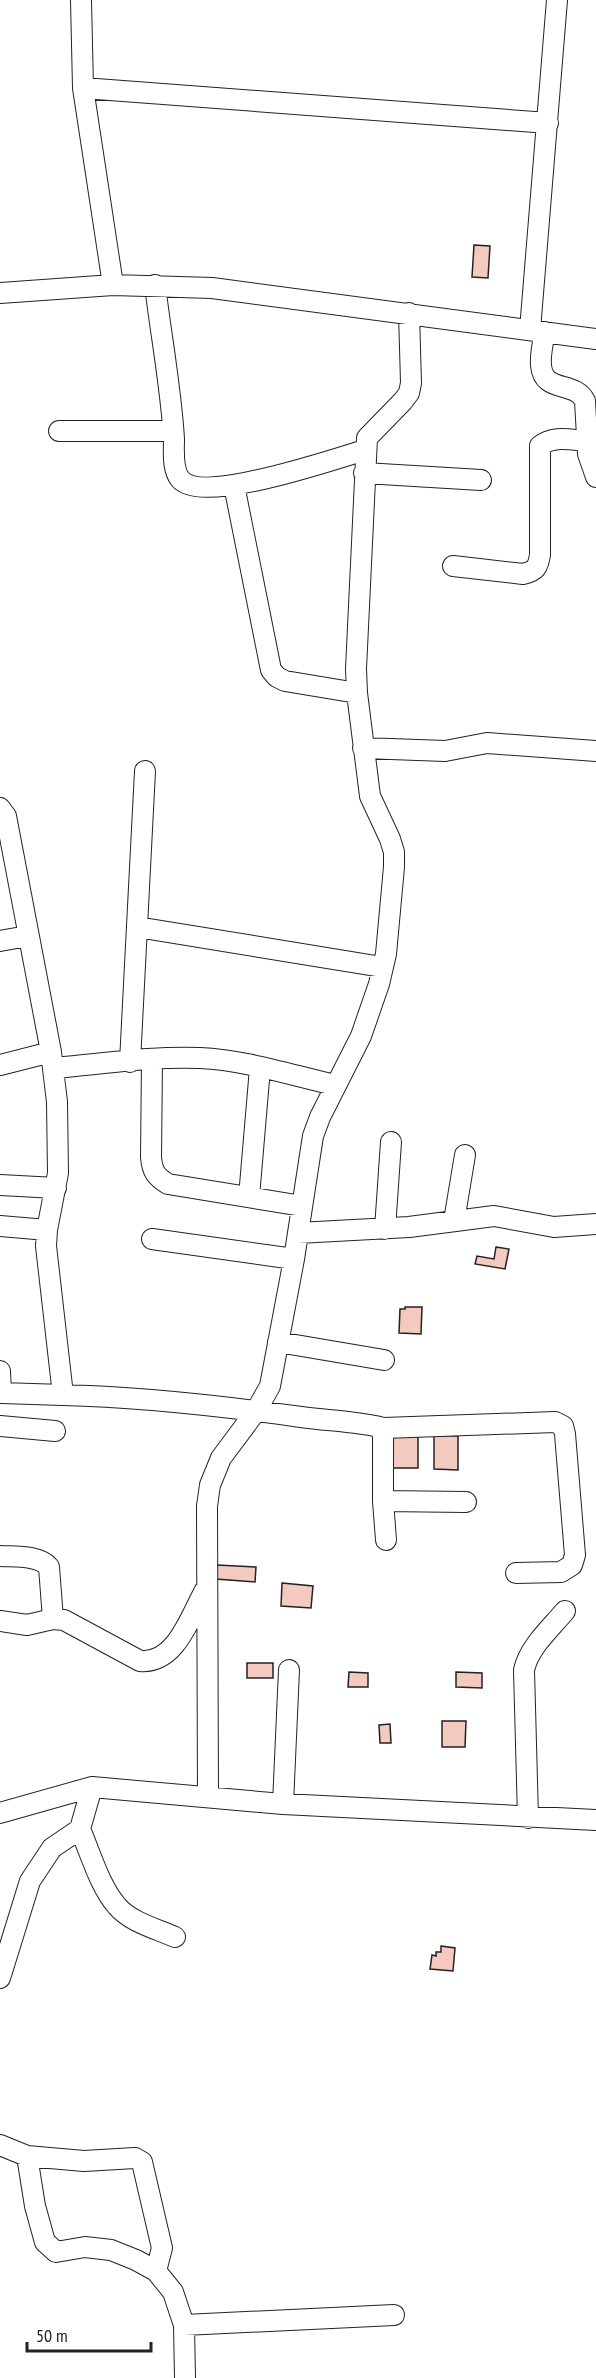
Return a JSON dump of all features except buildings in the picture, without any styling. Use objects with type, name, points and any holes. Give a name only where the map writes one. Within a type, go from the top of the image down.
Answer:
[{"type":"street","points":[[81,0],[83,88],[113,285]]},
{"type":"street","points":[[557,0],[537,331],[543,375],[547,382],[578,391],[585,401],[587,441],[591,467],[596,477]]},
{"type":"street","points":[[83,88],[548,123]]},
{"type":"street","points":[[0,293],[113,285],[212,288],[596,339]]},
{"type":"street","points":[[155,285],[173,431],[175,470],[180,479],[190,486],[251,483],[365,450]]},
{"type":"street","points":[[208,1797],[206,1515],[210,1485],[220,1458],[256,1411],[270,1386],[294,1259],[313,1136],[335,1085],[361,1036],[382,968],[390,921],[394,852],[370,796],[356,669],[365,450],[367,438],[373,430],[409,393],[411,383],[410,313]]},
{"type":"street","points":[[59,431],[173,431]]},
{"type":"street","points":[[453,566],[523,574],[532,572],[538,566],[540,555],[540,446],[546,441],[555,439],[587,441]]},
{"type":"street","points":[[364,473],[481,480]]},
{"type":"street","points":[[234,485],[271,670],[285,681],[357,693]]},
{"type":"street","points":[[363,748],[446,751],[487,743],[596,751]]},
{"type":"street","points":[[130,1062],[145,771]]},
{"type":"street","points":[[0,808],[6,816],[8,879],[28,936],[52,1060],[57,1102],[56,1188],[47,1230],[47,1260],[63,1395]]},
{"type":"street","points":[[137,927],[382,968]]},
{"type":"street","points":[[0,940],[28,936]]},
{"type":"street","points":[[0,1065],[52,1060],[130,1062],[200,1059],[231,1062],[335,1085]]},
{"type":"street","points":[[152,1060],[151,1157],[157,1178],[168,1184],[302,1206]]},
{"type":"street","points":[[249,1197],[260,1068]]},
{"type":"street","points":[[385,1229],[391,1142]]},
{"type":"street","points":[[454,1221],[465,1155]]},
{"type":"street","points":[[0,1185],[56,1188]]},
{"type":"street","points":[[298,1233],[385,1229],[494,1216],[554,1227],[596,1224]]},
{"type":"street","points":[[0,1226],[47,1230]]},
{"type":"street","points":[[152,1239],[294,1259]]},
{"type":"street","points":[[278,1342],[384,1360]]},
{"type":"street","points":[[0,1371],[2,1393],[0,1426],[55,1431]]},
{"type":"street","points":[[2,1393],[124,1396],[367,1424],[383,1428],[555,1422],[563,1426],[566,1434],[575,1555],[572,1565],[561,1572],[516,1573]]},
{"type":"street","points":[[383,1428],[383,1501],[386,1540]]},
{"type":"street","points":[[383,1501],[466,1502]]},
{"type":"street","points":[[0,1556],[45,1562],[49,1567],[53,1619]]},
{"type":"street","points":[[0,1621],[27,1624],[53,1619],[64,1620],[140,1661],[150,1662],[163,1657],[173,1647],[206,1588]]},
{"type":"street","points":[[528,1818],[524,1670],[527,1658],[533,1649],[565,1611]]},
{"type":"street","points":[[283,1804],[289,1670]]},
{"type":"street","points":[[92,1787],[80,1829],[108,1893],[117,1908],[175,1937]]},
{"type":"street","points":[[0,1813],[92,1787],[283,1804],[596,1820]]},
{"type":"street","points":[[0,1978],[30,1881],[52,1848],[80,1829]]},
{"type":"street","points":[[0,2145],[27,2156],[84,2161],[135,2158],[142,2162],[162,2248],[156,2271]]},
{"type":"street","points":[[27,2156],[35,2206],[45,2242],[56,2252],[85,2247],[111,2250],[156,2271],[173,2292],[184,2325],[185,2378]]},
{"type":"street","points":[[184,2325],[394,2316]]}]
